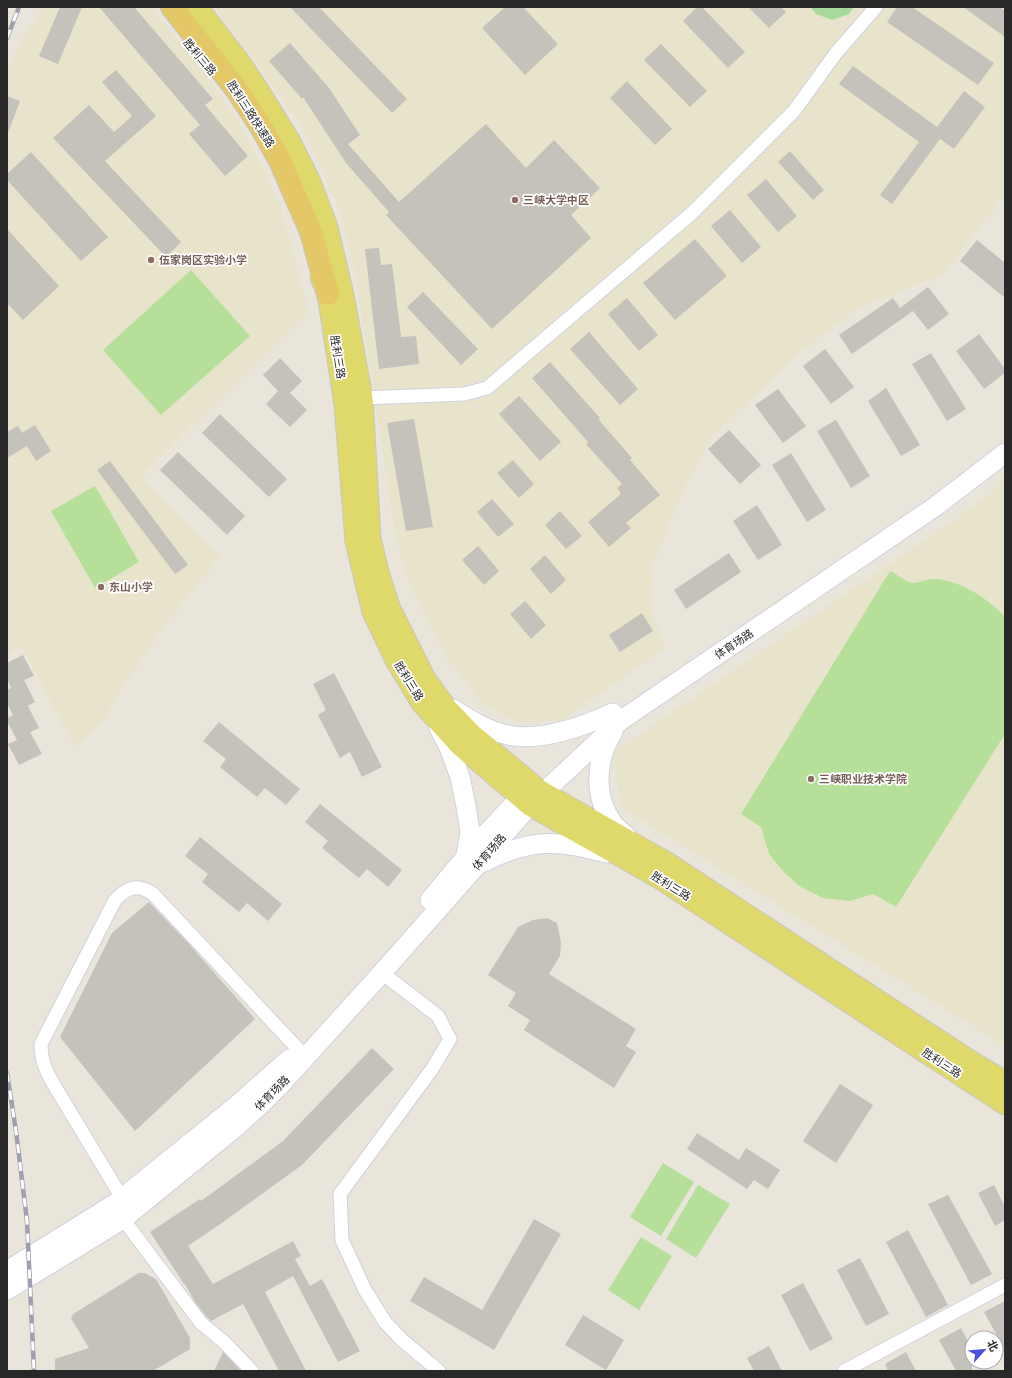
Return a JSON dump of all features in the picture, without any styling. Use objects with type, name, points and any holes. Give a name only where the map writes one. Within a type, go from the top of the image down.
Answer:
[{"type":"highway","name":"胜利三路快速路","points":[[172,7],[236,89],[261,127],[315,231]]},
{"type":"highway","name":"胜利三路快速路","points":[[186,7],[241,82],[268,123],[287,157],[315,231]]},
{"type":"highway","points":[[315,231],[336,294]]},
{"type":"main road","name":"胜利三路","points":[[160,7],[231,96],[255,131],[278,174],[336,294],[362,398],[370,538],[378,572],[389,607],[425,679],[436,707]]},
{"type":"main road","name":"胜利三路","points":[[197,7],[237,59],[289,140],[310,182],[327,227],[336,294],[356,541],[360,562],[373,612],[396,660],[422,703],[447,709],[532,794],[629,851],[658,877],[1005,1104]]},
{"type":"main road","name":"体育场路","points":[[7,1271],[122,1198],[235,1107],[286,1062],[532,794],[617,717],[927,503],[1005,443]]},
{"type":"main road","name":"体育场路","points":[[617,717],[936,506],[1005,453]]},
{"type":"main road","points":[[436,707],[470,720],[487,729],[509,736],[534,736],[558,732],[617,717]]},
{"type":"main road","points":[[436,707],[460,777],[470,831],[472,861],[534,844],[563,843],[629,851]]},
{"type":"main road","points":[[617,717],[598,768],[599,786],[603,805],[629,851]]},
{"type":"main road","name":"胜利三路","points":[[629,851],[667,862],[973,1063],[1005,1082]]},
{"type":"main road","name":"体育场路","points":[[7,1290],[123,1219],[236,1127],[261,1104],[284,1081],[382,973],[472,861]]},
{"type":"street","points":[[362,398],[464,394],[487,388],[692,213],[794,111],[836,54],[876,7]]},
{"type":"street","points":[[122,1198],[54,1085],[41,1056],[41,1044],[115,900],[122,892],[138,887],[146,889],[153,894],[298,1049]]},
{"type":"street","points":[[382,973],[438,1016],[450,1038],[432,1068],[340,1194],[342,1240],[365,1290],[385,1322],[402,1340],[439,1371]]},
{"type":"street","points":[[123,1219],[201,1323],[224,1342],[252,1371]]},
{"type":"street","points":[[844,1371],[1005,1285]]},
{"type":"shaded area","name":"伍家岗区实验小学","points":[[43,7],[151,7],[208,77],[237,120],[264,169],[281,208],[309,311],[141,477],[220,556],[170,618],[118,693],[105,719],[75,748],[21,645],[7,658],[7,69],[20,43]]},
{"type":"shaded area","points":[[214,7],[1005,7],[1005,195],[942,275],[858,308],[796,355],[712,437],[686,484],[653,565],[650,606],[665,648],[561,721],[515,722],[482,703],[448,659],[413,593],[396,539],[357,284],[341,215],[302,126]]},
{"type":"shaded area","name":"三峡职业技术学院","points":[[1005,478],[1005,1046],[620,807],[614,752],[980,502]]},
{"type":"green space","points":[[810,7],[854,7],[849,14],[832,20],[816,14]]},
{"type":"green space","points":[[191,270],[250,336],[161,415],[103,350]]},
{"type":"green space","points":[[95,486],[139,562],[95,588],[51,511]]},
{"type":"green space","points":[[890,571],[912,583],[933,579],[953,582],[963,586],[991,603],[1005,617],[1005,734],[896,907],[873,894],[850,901],[823,898],[799,886],[782,870],[769,854],[761,827],[741,814]]},
{"type":"green space","points":[[663,1163],[694,1182],[661,1236],[630,1217]]},
{"type":"green space","points":[[698,1185],[730,1204],[696,1258],[666,1239]]},
{"type":"green space","points":[[641,1237],[672,1256],[639,1310],[608,1290]]},
{"type":"building","points":[[60,7],[82,7],[58,64],[39,56]]},
{"type":"building","points":[[99,7],[134,7],[213,99],[205,105],[248,156],[225,176],[189,134],[200,125]]},
{"type":"building","points":[[290,7],[319,7],[407,99],[392,113]]},
{"type":"building","points":[[505,7],[523,7],[558,44],[525,75],[482,28]]},
{"type":"building","points":[[697,7],[702,7],[745,52],[728,68],[683,21]]},
{"type":"building","points":[[748,7],[781,7],[786,12],[769,28]]},
{"type":"building","points":[[897,7],[912,7],[994,63],[978,85],[887,22]]},
{"type":"building","points":[[963,7],[1000,7],[1005,11],[1005,37]]},
{"type":"building","points":[[290,43],[329,88],[360,135],[348,144],[399,202],[486,124],[526,168],[554,140],[600,188],[571,215],[591,238],[492,329],[386,215],[389,212],[346,163],[303,97],[302,99],[269,61]]},
{"type":"building","points":[[661,44],[707,91],[690,107],[644,60]]},
{"type":"building","points":[[853,66],[937,127],[964,91],[985,107],[954,149],[940,139],[892,204],[880,195],[919,142],[839,84]]},
{"type":"building","points":[[116,70],[156,116],[105,161],[181,242],[166,257],[53,138],[89,105],[114,132],[132,116],[102,82]]},
{"type":"building","points":[[627,81],[672,129],[655,145],[610,98]]},
{"type":"building","points":[[7,96],[20,101],[8,133],[7,133]]},
{"type":"building","points":[[790,151],[824,190],[813,200],[778,162]]},
{"type":"building","points":[[31,152],[108,237],[81,261],[7,180],[7,174]]},
{"type":"building","points":[[766,179],[797,216],[778,232],[747,195]]},
{"type":"building","points":[[730,210],[761,247],[742,263],[711,226]]},
{"type":"building","points":[[7,229],[59,286],[23,320],[7,303]]},
{"type":"building","points":[[695,239],[727,276],[675,320],[643,283]]},
{"type":"building","points":[[977,240],[1005,263],[1005,298],[960,261]]},
{"type":"building","points":[[379,248],[381,265],[392,264],[401,337],[416,336],[419,364],[379,369],[365,249]]},
{"type":"building","points":[[928,287],[949,314],[928,330],[913,311],[852,354],[839,335],[893,298],[900,308]]},
{"type":"building","points":[[423,292],[478,349],[461,365],[407,307]]},
{"type":"building","points":[[627,298],[658,335],[639,351],[608,314]]},
{"type":"building","points":[[589,332],[638,389],[620,405],[570,349]]},
{"type":"building","points":[[979,334],[1005,369],[1005,373],[984,389],[956,351]]},
{"type":"building","points":[[825,349],[854,387],[831,404],[803,366]]},
{"type":"building","points":[[931,353],[966,409],[947,421],[912,364]]},
{"type":"building","points":[[280,358],[302,381],[290,393],[307,410],[290,427],[266,404],[278,391],[263,375]]},
{"type":"building","points":[[550,362],[600,418],[598,419],[632,458],[630,460],[660,495],[626,523],[631,528],[609,547],[588,522],[621,494],[617,488],[622,484],[586,444],[588,442],[532,378]]},
{"type":"building","points":[[886,388],[920,445],[901,456],[868,401]]},
{"type":"building","points":[[778,389],[806,426],[783,443],[755,405]]},
{"type":"building","points":[[519,396],[561,442],[540,461],[499,414]]},
{"type":"building","points":[[220,414],[287,479],[269,497],[202,433]]},
{"type":"building","points":[[414,419],[433,527],[406,531],[387,423]]},
{"type":"building","points":[[836,420],[870,476],[851,488],[817,431]]},
{"type":"building","points":[[35,425],[51,451],[36,461],[27,446],[7,458],[7,432],[18,426],[22,433]]},
{"type":"building","points":[[729,430],[761,465],[740,484],[708,449]]},
{"type":"building","points":[[178,452],[245,516],[227,535],[160,470]]},
{"type":"building","points":[[791,453],[826,510],[807,522],[772,465]]},
{"type":"building","points":[[513,460],[534,484],[519,498],[497,473]]},
{"type":"building","points":[[110,461],[188,565],[175,574],[97,470]]},
{"type":"building","points":[[492,499],[514,524],[498,537],[477,512]]},
{"type":"building","points":[[757,505],[782,545],[758,560],[733,521]]},
{"type":"building","points":[[560,511],[582,536],[566,549],[545,525]]},
{"type":"building","points":[[478,546],[499,571],[484,585],[462,560]]},
{"type":"building","points":[[729,553],[741,572],[686,609],[674,590]]},
{"type":"building","points":[[545,555],[566,580],[551,594],[530,569]]},
{"type":"building","points":[[525,601],[546,625],[531,639],[510,614]]},
{"type":"building","points":[[642,613],[653,631],[620,652],[609,635]]},
{"type":"building","points":[[23,655],[34,676],[24,680],[35,702],[28,706],[39,728],[30,732],[42,754],[19,765],[8,744],[17,740],[7,721],[7,718],[13,715],[7,703],[7,690],[11,688],[7,679],[7,663]]},
{"type":"building","points":[[334,673],[382,767],[362,777],[350,752],[340,758],[318,715],[326,710],[313,684]]},
{"type":"building","points":[[219,722],[300,789],[286,805],[265,788],[257,797],[220,767],[226,759],[203,741]]},
{"type":"building","points":[[320,804],[402,870],[388,887],[367,869],[359,878],[322,848],[328,841],[305,822]]},
{"type":"building","points":[[200,837],[282,904],[268,921],[247,903],[239,912],[202,882],[208,874],[185,856]]},
{"type":"building","points":[[149,902],[189,944],[255,1019],[135,1131],[60,1037],[112,933]]},
{"type":"building","points":[[547,918],[557,923],[561,942],[560,956],[549,974],[636,1029],[626,1046],[636,1052],[614,1088],[524,1030],[530,1020],[508,1006],[516,993],[488,975],[518,927],[533,920]]},
{"type":"building","points":[[372,1048],[394,1069],[302,1165],[188,1246],[213,1284],[293,1241],[301,1256],[295,1259],[310,1286],[322,1279],[360,1351],[338,1362],[293,1276],[265,1292],[306,1371],[279,1371],[243,1304],[211,1321],[195,1302],[185,1284],[150,1232],[200,1199],[201,1201],[283,1141]]},
{"type":"building","points":[[840,1084],[873,1105],[836,1163],[803,1141]]},
{"type":"building","points":[[697,1133],[739,1160],[746,1148],[780,1170],[768,1189],[754,1180],[747,1189],[687,1149]]},
{"type":"building","points":[[994,1185],[1005,1207],[1005,1220],[995,1226],[978,1193]]},
{"type":"building","points":[[948,1195],[992,1274],[971,1285],[928,1204]]},
{"type":"building","points":[[534,1219],[561,1234],[494,1350],[410,1301],[424,1277],[482,1310]]},
{"type":"building","points":[[908,1230],[948,1305],[926,1317],[886,1242]]},
{"type":"building","points":[[860,1258],[889,1314],[866,1326],[837,1270]]},
{"type":"building","points":[[139,1273],[145,1273],[156,1279],[190,1338],[190,1349],[153,1371],[55,1371],[55,1359],[89,1348],[71,1318],[73,1314]]},
{"type":"building","points":[[803,1283],[833,1339],[810,1351],[781,1295]]},
{"type":"building","points":[[1005,1301],[1005,1350],[1004,1330],[994,1330],[984,1312]]},
{"type":"building","points":[[583,1315],[624,1340],[606,1370],[565,1345]]},
{"type":"building","points":[[961,1328],[964,1334],[964,1370],[972,1371],[956,1371],[939,1340]]},
{"type":"building","points":[[769,1346],[782,1371],[754,1371],[747,1358]]},
{"type":"building","points":[[223,1352],[241,1371],[214,1371]]},
{"type":"building","points":[[906,1352],[916,1371],[888,1371],[885,1364]]},
{"type":"railway","points":[[7,38],[19,7]]},
{"type":"railway","points":[[7,1073],[27,1221],[34,1371]]},
{"type":"place","name":"三峡大学中区","points":[[515,200]]},
{"type":"place","name":"伍家岗区实验小学","points":[[151,260]]},
{"type":"place","name":"东山小学","points":[[101,587]]},
{"type":"place","name":"三峡职业技术学院","points":[[811,779]]}]
